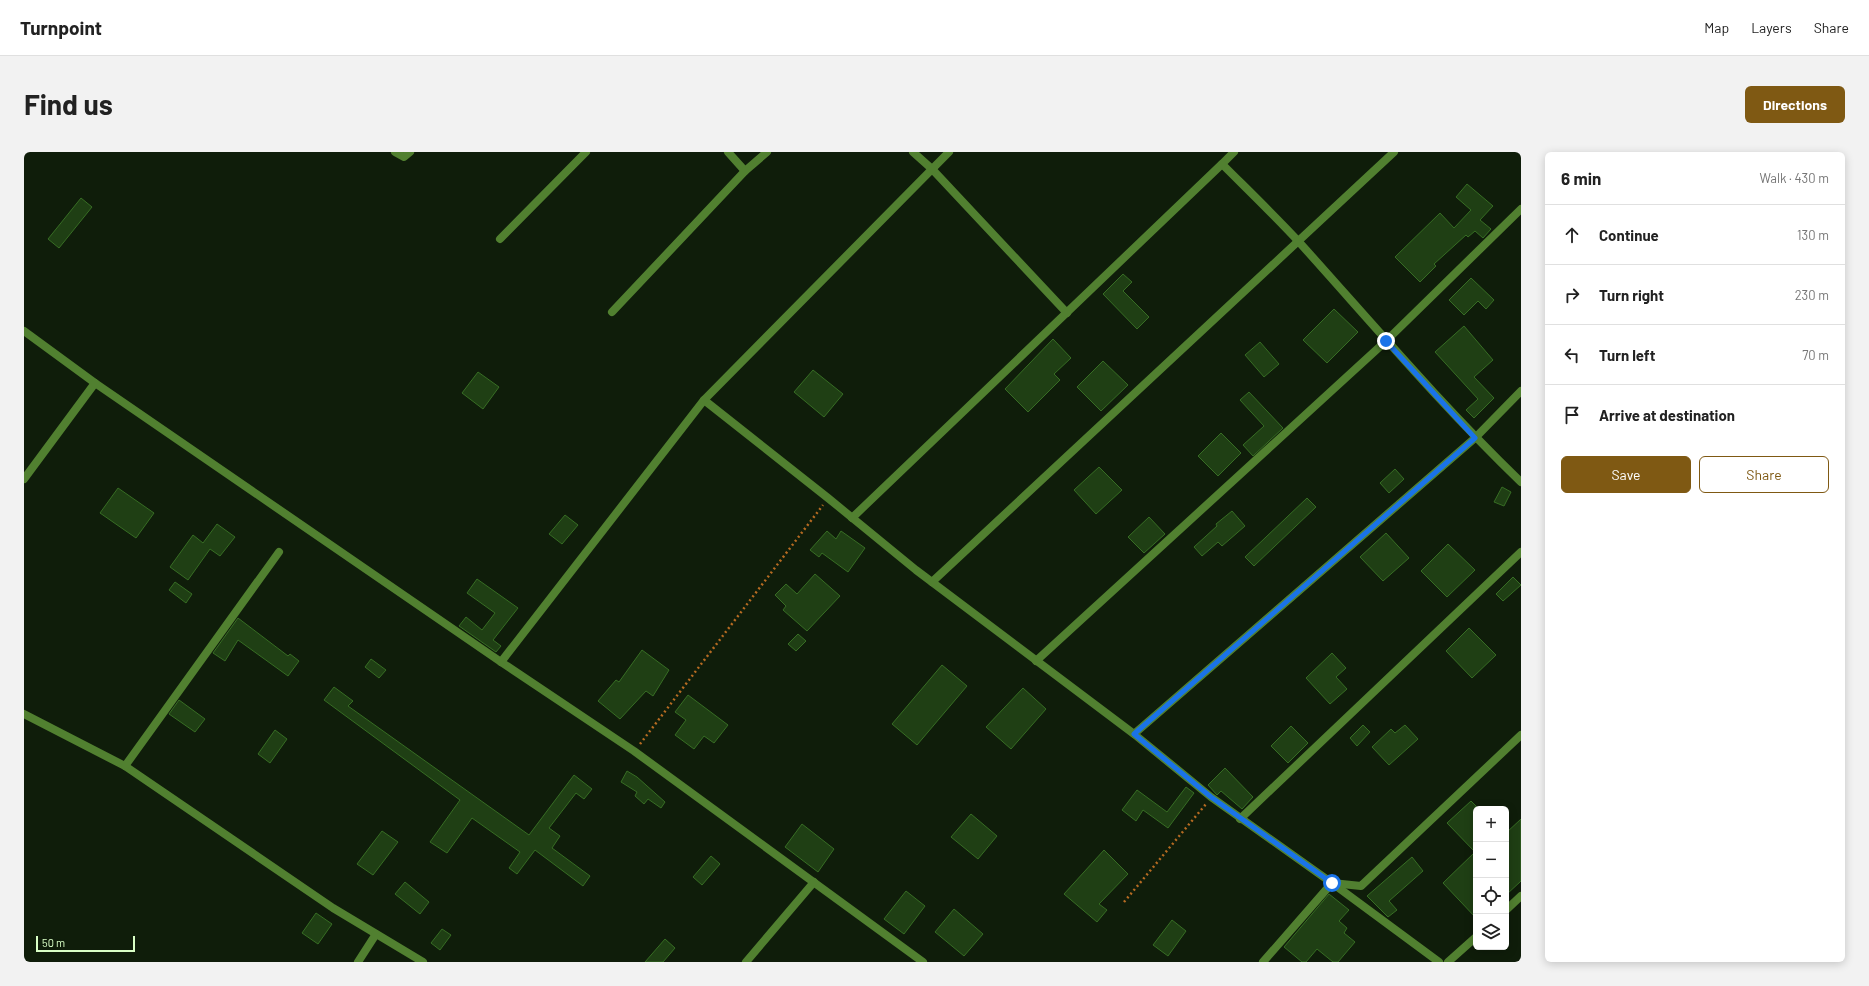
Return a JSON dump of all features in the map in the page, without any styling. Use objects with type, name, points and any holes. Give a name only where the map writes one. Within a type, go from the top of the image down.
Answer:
[{"type":"street","points":[[396,152],[404,158],[410,152]]},
{"type":"street","points":[[500,239],[586,152]]},
{"type":"street","points":[[728,152],[745,171]]},
{"type":"street","points":[[612,312],[745,171],[766,152]]},
{"type":"street","points":[[913,152],[932,169],[1067,313]]},
{"type":"street","points":[[501,662],[704,400],[949,152]]},
{"type":"street","points":[[852,518],[1234,152]]},
{"type":"street","points":[[932,582],[1394,152]]},
{"type":"street","points":[[1222,164],[1298,241],[1386,341],[1475,438],[1521,482]]},
{"type":"street","points":[[1036,661],[1386,341],[1521,209]]},
{"type":"street","points":[[24,331],[95,382],[501,662],[634,751],[923,962]]},
{"type":"street","points":[[24,479],[95,382]]},
{"type":"street","points":[[1134,734],[1475,438],[1521,391]]},
{"type":"street","points":[[704,400],[932,582],[1134,734],[1211,797],[1332,883],[1439,962]]},
{"type":"street","points":[[125,766],[279,552]]},
{"type":"street","points":[[1240,819],[1521,552]]},
{"type":"street","points":[[24,714],[125,766],[333,908],[423,962]]},
{"type":"street","points":[[1332,883],[1361,886],[1521,735]]},
{"type":"street","points":[[746,962],[814,882]]},
{"type":"street","points":[[1262,962],[1332,883]]},
{"type":"street","points":[[1509,907],[1521,896]]},
{"type":"street","points":[[358,962],[376,934]]},
{"type":"street","points":[[1448,962],[1473,940]]},
{"type":"path","points":[[634,751],[828,498]]},
{"type":"path","points":[[1124,902],[1211,797]]},
{"type":"building","points":[[1467,184],[1493,206],[1480,220],[1491,229],[1483,238],[1475,231],[1468,237],[1466,235],[1434,264],[1436,266],[1420,282],[1395,257],[1440,213],[1454,228],[1471,210],[1456,197]]},
{"type":"building","points":[[81,198],[92,207],[59,248],[48,239]]},
{"type":"building","points":[[1123,274],[1132,282],[1123,291],[1149,317],[1137,329],[1103,294]]},
{"type":"building","points":[[1471,278],[1494,300],[1486,309],[1478,301],[1464,315],[1449,300]]},
{"type":"building","points":[[1334,309],[1358,332],[1327,363],[1303,340]]},
{"type":"building","points":[[1464,326],[1493,360],[1474,377],[1494,398],[1474,418],[1466,410],[1478,399],[1435,352]]},
{"type":"building","points":[[1053,339],[1071,358],[1054,374],[1060,380],[1028,412],[1005,389]]},
{"type":"building","points":[[1260,342],[1279,364],[1264,377],[1245,355]]},
{"type":"building","points":[[1103,361],[1128,385],[1101,411],[1077,387]]},
{"type":"building","points":[[813,370],[843,394],[824,417],[794,392]]},
{"type":"building","points":[[478,372],[499,387],[483,409],[462,393]]},
{"type":"building","points":[[1249,392],[1283,428],[1253,456],[1243,445],[1264,426],[1240,400]]},
{"type":"building","points":[[1221,433],[1241,453],[1218,476],[1198,456]]},
{"type":"building","points":[[1099,467],[1122,490],[1096,514],[1074,490]]},
{"type":"building","points":[[1395,469],[1404,479],[1389,493],[1380,483]]},
{"type":"building","points":[[1502,487],[1511,492],[1504,506],[1494,502]]},
{"type":"building","points":[[118,488],[154,513],[136,538],[100,513]]},
{"type":"building","points":[[1307,498],[1316,507],[1254,566],[1245,557]]},
{"type":"building","points":[[1232,511],[1245,526],[1222,546],[1218,542],[1202,556],[1194,547],[1217,526],[1216,524]]},
{"type":"building","points":[[565,515],[578,525],[562,544],[549,534]]},
{"type":"building","points":[[1149,517],[1165,534],[1144,553],[1128,537]]},
{"type":"building","points":[[217,524],[235,537],[220,556],[210,549],[188,580],[170,567],[193,535],[203,543]]},
{"type":"building","points":[[827,531],[836,539],[841,531],[865,548],[848,572],[822,553],[819,557],[810,550]]},
{"type":"building","points":[[1386,533],[1409,558],[1383,581],[1360,557]]},
{"type":"building","points":[[1448,544],[1475,570],[1447,597],[1421,571]]},
{"type":"building","points":[[815,574],[840,596],[807,631],[783,610],[786,606],[775,595],[786,584],[797,594]]},
{"type":"building","points":[[1513,577],[1521,585],[1503,601],[1496,594]]},
{"type":"building","points":[[477,579],[518,608],[493,640],[501,646],[496,652],[459,626],[466,617],[482,630],[495,613],[467,593]]},
{"type":"building","points":[[175,582],[192,594],[186,603],[169,590]]},
{"type":"building","points":[[238,618],[288,656],[290,654],[299,661],[288,676],[238,640],[225,661],[213,653]]},
{"type":"building","points":[[1469,628],[1496,655],[1472,678],[1446,651]]},
{"type":"building","points":[[798,634],[806,641],[796,651],[788,644]]},
{"type":"building","points":[[642,650],[669,670],[653,696],[646,691],[620,719],[598,701],[616,680],[619,682]]},
{"type":"building","points":[[1332,653],[1346,668],[1336,677],[1347,689],[1330,704],[1306,678]]},
{"type":"building","points":[[371,659],[386,670],[379,678],[365,667]]},
{"type":"building","points":[[942,665],[967,686],[917,745],[892,724]]},
{"type":"building","points":[[334,687],[353,701],[348,706],[529,835],[574,775],[592,789],[584,799],[576,793],[549,828],[560,836],[552,848],[590,876],[583,886],[535,850],[517,874],[509,868],[520,852],[472,818],[447,853],[430,842],[460,800],[324,700]]},
{"type":"building","points":[[1023,688],[1046,709],[1011,749],[986,727]]},
{"type":"building","points":[[688,695],[728,725],[714,743],[704,736],[694,749],[675,735],[686,720],[675,712]]},
{"type":"building","points":[[179,700],[205,719],[195,732],[169,714]]},
{"type":"building","points":[[1363,725],[1370,732],[1357,746],[1350,738]]},
{"type":"building","points":[[1405,725],[1418,739],[1389,765],[1372,747],[1391,729],[1395,733]]},
{"type":"building","points":[[1291,726],[1308,743],[1288,763],[1271,746]]},
{"type":"building","points":[[275,730],[287,739],[270,763],[258,754]]},
{"type":"building","points":[[1225,768],[1253,797],[1242,809],[1221,791],[1217,795],[1208,785]]},
{"type":"building","points":[[627,771],[637,777],[665,802],[661,808],[648,799],[644,804],[635,796],[637,792],[621,782]]},
{"type":"building","points":[[1186,787],[1194,793],[1168,828],[1143,810],[1136,821],[1122,810],[1137,790],[1167,812]]},
{"type":"building","points":[[1471,801],[1476,806],[1473,806],[1473,850],[1447,823]]},
{"type":"building","points":[[971,814],[997,836],[978,859],[951,837]]},
{"type":"building","points":[[1521,819],[1521,881],[1509,892],[1509,842],[1509,830]]},
{"type":"building","points":[[802,824],[834,849],[818,872],[785,847]]},
{"type":"building","points":[[382,831],[398,842],[373,875],[357,864]]},
{"type":"building","points":[[1104,850],[1128,874],[1099,904],[1107,910],[1097,922],[1064,894]]},
{"type":"building","points":[[1473,854],[1473,915],[1443,883]]},
{"type":"building","points":[[711,856],[720,864],[702,885],[693,877]]},
{"type":"building","points":[[1412,857],[1423,871],[1389,901],[1397,910],[1388,917],[1367,896]]},
{"type":"building","points":[[405,882],[429,902],[420,914],[395,894]]},
{"type":"building","points":[[906,891],[925,906],[904,934],[884,919]]},
{"type":"building","points":[[1329,894],[1349,910],[1339,921],[1347,928],[1344,933],[1355,942],[1338,962],[1333,962],[1317,949],[1306,962],[1302,962],[1284,947]]},
{"type":"building","points":[[954,909],[983,934],[964,956],[935,932]]},
{"type":"building","points":[[316,913],[332,924],[318,944],[302,933]]},
{"type":"building","points":[[1172,920],[1186,931],[1168,956],[1153,945]]},
{"type":"building","points":[[442,929],[451,935],[440,950],[431,943]]},
{"type":"building","points":[[665,939],[675,948],[663,962],[645,962]]},
{"type":"route","points":[[1332,883],[1240,819],[1134,734],[1475,438],[1386,341]]}]
